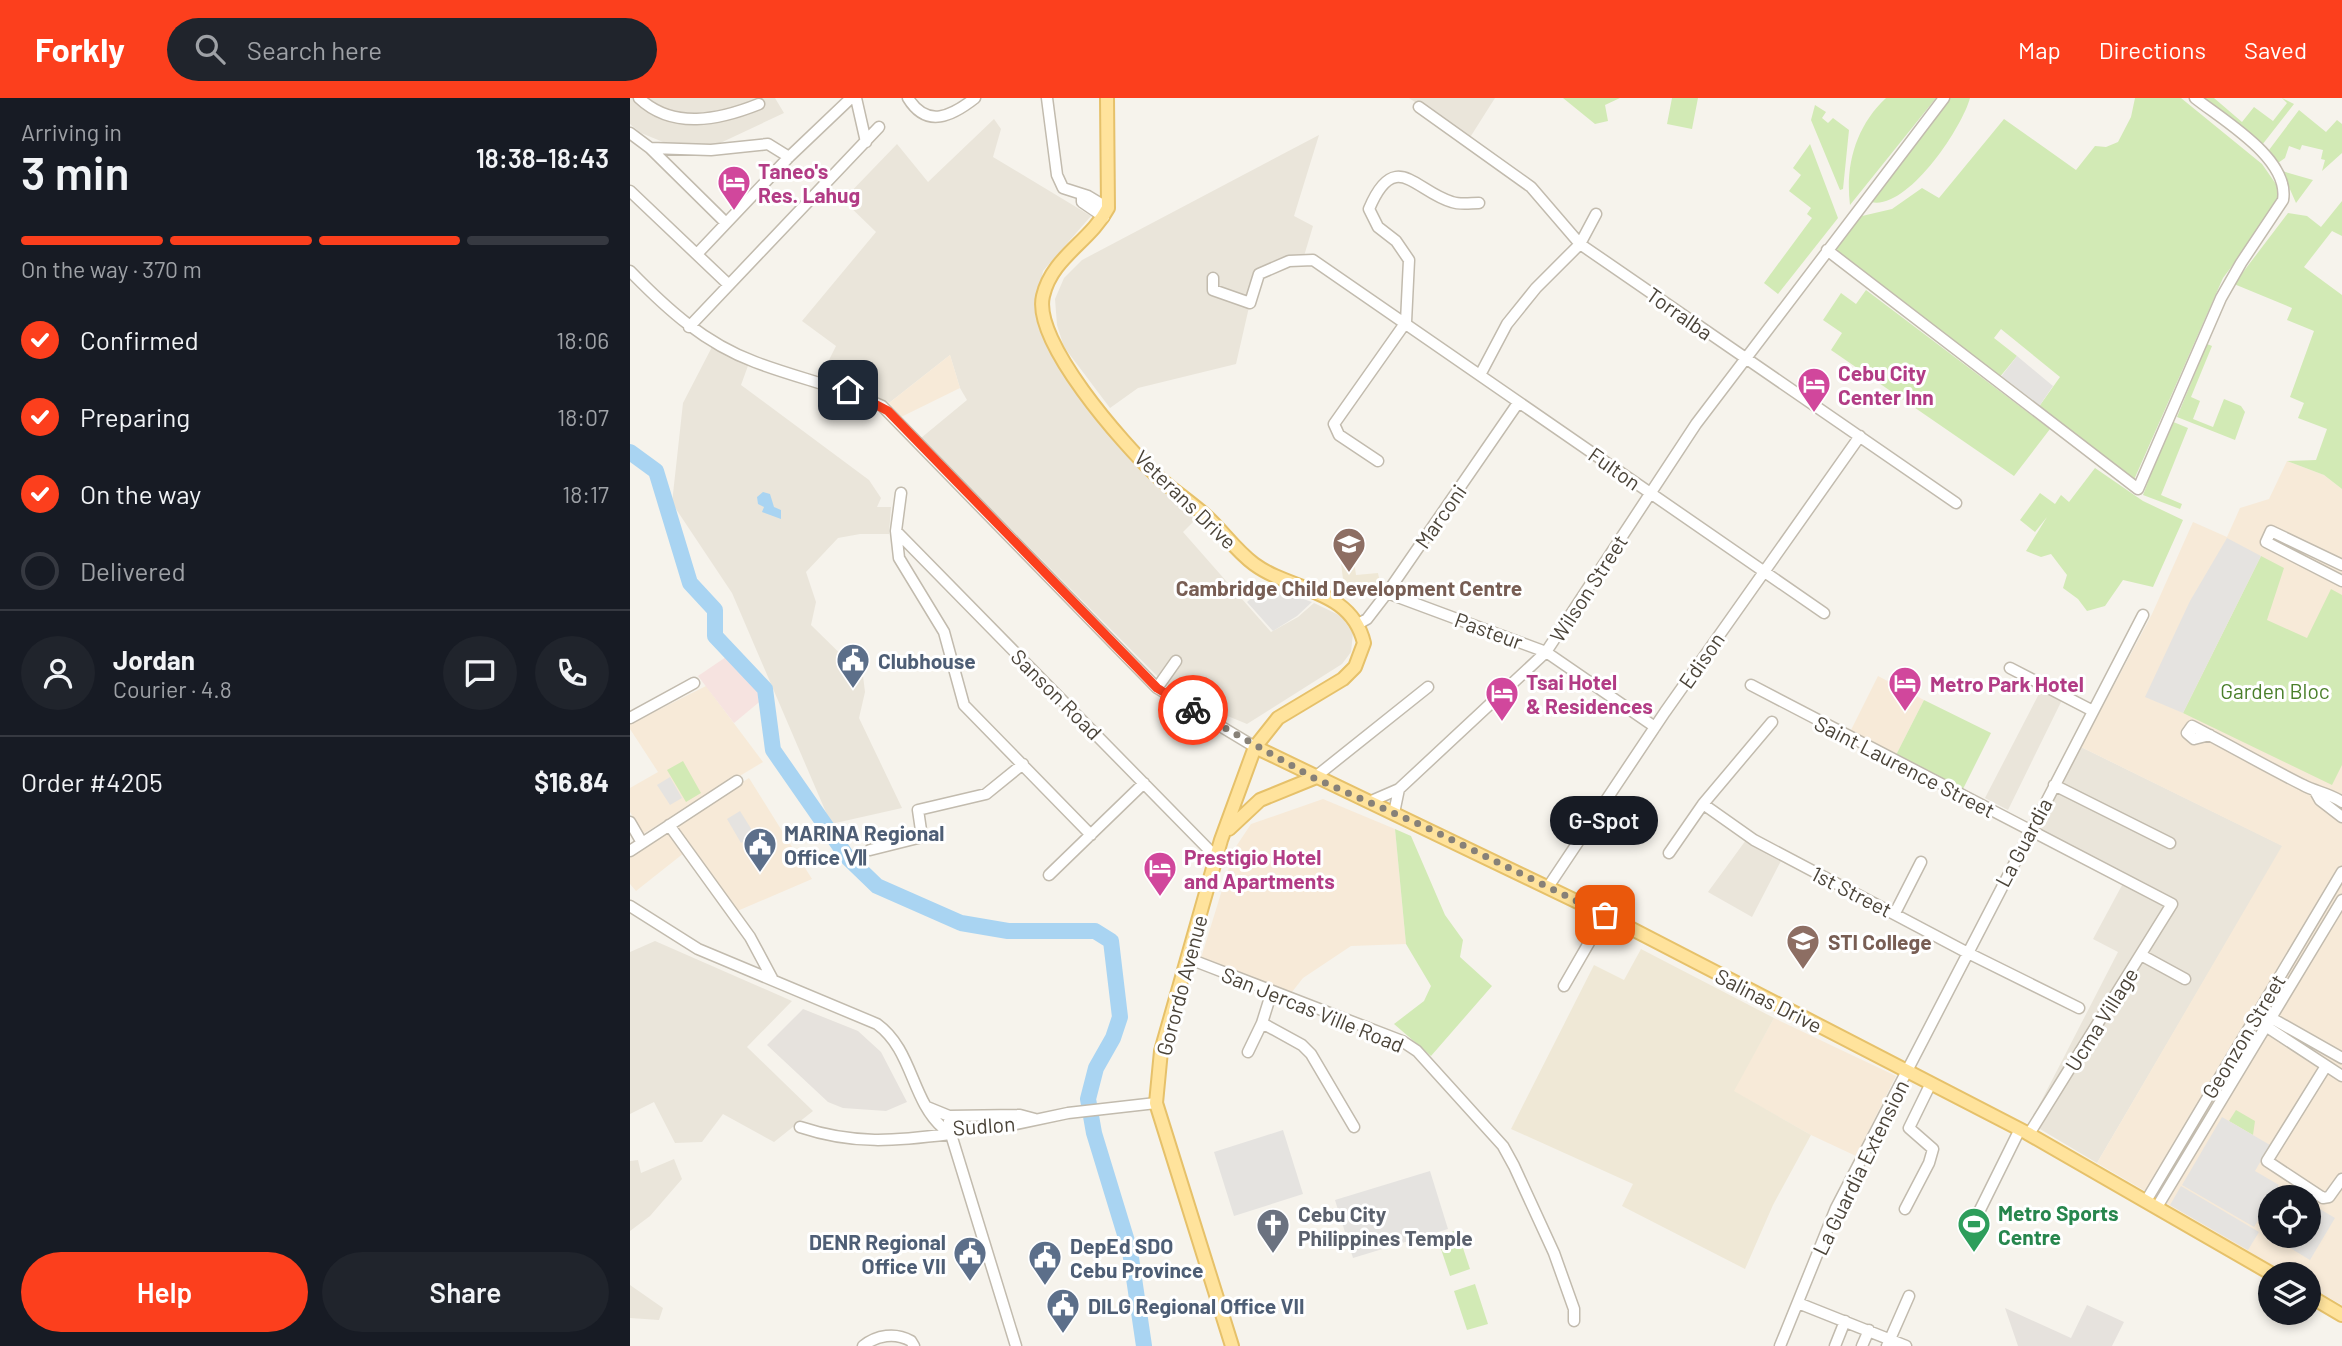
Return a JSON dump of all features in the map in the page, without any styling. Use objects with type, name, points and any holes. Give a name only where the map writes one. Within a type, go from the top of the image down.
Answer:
[{"type":"main road","points":[[1106,213],[1107,98]]},
{"type":"main road","name":"Veterans Drive","points":[[1106,213],[1055,266],[1046,282],[1042,316],[1045,331],[1055,351],[1091,400],[1155,475],[1206,515],[1251,562],[1268,574],[1336,601],[1351,612],[1358,624]]},
{"type":"main road","points":[[1255,747],[1278,718],[1343,679],[1355,667],[1364,643],[1358,624]]},
{"type":"main road","name":"Salinas Drive","points":[[1255,747],[1314,778],[1394,813],[1605,915],[1908,1071],[2025,1132],[2258,1266]]},
{"type":"main road","name":"Gorordo Avenue","points":[[1232,1346],[1156,1103],[1161,1051],[1222,840],[1255,747]]},
{"type":"main road","points":[[1222,840],[1240,816],[1255,804],[1314,778]]},
{"type":"main road","points":[[2321,1303],[2342,1315]]},
{"type":"street","points":[[697,254],[789,157],[854,98],[866,142]]},
{"type":"street","points":[[908,98],[916,111],[936,118],[953,114],[975,98]]},
{"type":"street","points":[[1047,98],[1057,175],[1063,188],[1083,197],[1082,202],[1106,213]]},
{"type":"street","name":"Wilson Street","points":[[1369,802],[1399,789],[1546,652],[1744,358],[1944,98]]},
{"type":"street","points":[[1826,250],[2138,489],[2221,298],[2283,200],[2284,182],[2264,152],[2195,98]]},
{"type":"street","points":[[645,100],[661,114],[688,120],[719,117],[759,104]]},
{"type":"street","name":"Torralba","points":[[1419,107],[1531,187],[1580,244],[1956,503]]},
{"type":"street","points":[[689,327],[879,127]]},
{"type":"street","points":[[630,133],[650,148],[726,223]]},
{"type":"street","points":[[650,148],[711,150],[768,144],[789,157]]},
{"type":"street","points":[[1378,461],[1339,435],[1334,421],[1406,321],[1409,260],[1396,241],[1372,220],[1369,209],[1372,200],[1387,182],[1398,176],[1408,177],[1454,203],[1479,204]]},
{"type":"street","points":[[630,191],[729,285]]},
{"type":"street","points":[[1480,375],[1507,324],[1536,288],[1580,244],[1596,214]]},
{"type":"street","name":"Fulton","points":[[1213,278],[1213,290],[1250,303],[1259,274],[1289,261],[1313,260],[1406,321],[1518,403],[1824,613]]},
{"type":"street","points":[[630,271],[689,327],[754,362],[848,390],[882,406],[1157,688],[1255,747]]},
{"type":"street","name":"Marconi","points":[[1358,624],[1367,619],[1387,593],[1518,403]]},
{"type":"street","name":"Edison","points":[[1548,887],[1655,727],[1860,436]]},
{"type":"street","points":[[901,493],[896,531],[899,558],[944,632],[964,705],[1091,835]]},
{"type":"street","name":"Sanson Road","points":[[896,531],[1217,858]]},
{"type":"street","points":[[2342,565],[2271,531],[2266,542],[2342,580]]},
{"type":"street","points":[[2285,552],[2291,540]]},
{"type":"street","name":"Pasteur","points":[[1387,593],[1546,652],[1655,727]]},
{"type":"street","name":"La Guardia","points":[[1908,1071],[2029,829],[2143,615]]},
{"type":"street","points":[[1157,688],[1176,661]]},
{"type":"street","points":[[2010,668],[2093,711]]},
{"type":"street","points":[[630,718],[694,683]]},
{"type":"street","name":"Saint Laurence Street","points":[[1751,685],[2172,904]]},
{"type":"street","points":[[1314,778],[1428,687]]},
{"type":"street","points":[[1669,853],[1703,804],[1772,722]]},
{"type":"street","points":[[2210,735],[2315,791],[2342,817]]},
{"type":"street","points":[[870,850],[922,837],[918,810],[986,794],[1023,764]]},
{"type":"street","points":[[630,851],[640,841],[737,781]]},
{"type":"street","points":[[1049,875],[1144,783]]},
{"type":"street","points":[[2054,785],[2170,843]]},
{"type":"street","points":[[1394,813],[1399,789]]},
{"type":"street","points":[[2315,791],[2325,791],[2342,802]]},
{"type":"street","name":"1st Street","points":[[1703,804],[1754,840],[1966,953],[2079,1008]]},
{"type":"street","points":[[630,822],[640,841]]},
{"type":"street","points":[[669,825],[750,937],[772,978]]},
{"type":"street","points":[[1895,913],[1921,862]]},
{"type":"street","name":"Geonzon Street","points":[[2151,1204],[2255,1014],[2342,872]]},
{"type":"street","name":"Geonzon Street","points":[[2151,1204],[2342,900]]},
{"type":"street","name":"Ucma Village","points":[[1971,1228],[2025,1132],[2172,904]]},
{"type":"street","points":[[630,906],[698,948],[867,1017],[885,1030],[900,1046],[927,1107]]},
{"type":"street","points":[[1564,986],[1605,915]]},
{"type":"street","points":[[2141,955],[2185,979]]},
{"type":"street","name":"San Jercas Ville Road","points":[[1187,958],[1402,1041],[1417,1051],[1505,1150],[1535,1206],[1554,1253],[1574,1309],[1574,1321]]},
{"type":"street","points":[[1248,1052],[1262,1023],[1272,990]]},
{"type":"street","points":[[2255,1014],[2272,1015],[2342,1058]]},
{"type":"street","points":[[2255,1014],[2264,1028],[2342,1076]]},
{"type":"street","points":[[1262,1023],[1302,1045],[1311,1054],[1354,1127]]},
{"type":"street","points":[[2326,1066],[2267,1161],[2323,1198],[2329,1197],[2342,1178]]},
{"type":"street","name":"La Guardia Extension","points":[[1780,1346],[1836,1208],[1908,1071]]},
{"type":"street","points":[[1905,1209],[1932,1156],[1930,1145],[1914,1135],[1909,1128],[1931,1083]]},
{"type":"street","name":"Sudlon","points":[[927,1107],[931,1118],[949,1131],[998,1128],[1068,1113],[1156,1103]]},
{"type":"street","name":"Sudlon","points":[[927,1107],[948,1116],[1020,1115],[1035,1119]]},
{"type":"street","points":[[948,1116],[949,1131],[1016,1346]]},
{"type":"street","points":[[800,1127],[865,1142],[891,1142],[949,1131]]},
{"type":"street","points":[[1889,1342],[1909,1296]]},
{"type":"street","points":[[1798,1303],[1868,1330],[1889,1342],[1906,1346]]},
{"type":"street","points":[[1835,1346],[1845,1321]]},
{"type":"street","points":[[1862,1346],[1868,1330]]},
{"type":"street","points":[[863,1346],[871,1339],[897,1335],[911,1341],[914,1346]]},
{"type":"shaded area","points":[[630,98],[775,98],[784,113],[716,145],[692,147],[668,144],[641,133],[630,124]]},
{"type":"shaded area","points":[[1409,98],[1495,98],[1469,139]]},
{"type":"shaded area","points":[[994,119],[1001,129],[993,157],[1091,216],[1043,271],[1037,301],[1039,329],[1060,368],[1143,472],[1195,520],[1183,532],[1271,632],[1298,617],[1314,603],[1341,616],[1353,633],[1351,652],[1342,664],[1247,724],[1201,705],[1161,680],[921,438],[967,400],[960,388],[950,355],[889,403],[821,376],[836,346],[802,321],[876,232],[843,200],[897,144],[928,182]]},
{"type":"shaded area","points":[[1319,135],[1294,216],[1313,226],[1304,256],[1257,272],[1236,364],[1138,388],[1110,408],[1064,347],[1057,325],[1055,299],[1064,278],[1082,260]]},
{"type":"shaded area","points":[[713,345],[749,363],[741,385],[869,480],[881,498],[877,507],[891,507],[889,534],[860,534],[838,538],[806,572],[816,602],[811,625],[863,676],[865,692],[859,718],[902,808],[831,824],[732,593],[672,503],[683,403]]},
{"type":"shaded area","points":[[950,355],[960,388],[901,417],[889,403]]},
{"type":"shaded area","points":[[2017,356],[2053,386],[2038,408],[2000,378]]},
{"type":"shaded area","points":[[2287,461],[2324,475],[2342,489],[2342,1305],[2321,1293],[2321,1262],[2267,1262],[2097,1163],[2282,846],[2081,747],[2152,614],[2193,522],[2227,537],[2240,508],[2269,499]]},
{"type":"shaded area","points":[[2227,538],[2261,556],[2183,713],[2145,697],[2190,601]]},
{"type":"shaded area","name":"Cambridge Child Development Centre","points":[[1353,554],[1356,575],[1378,573],[1381,587],[1359,593],[1357,587],[1344,587],[1340,555]]},
{"type":"shaded area","points":[[1266,586],[1312,602],[1297,616],[1273,631],[1247,602]]},
{"type":"shaded area","points":[[729,655],[764,698],[734,723],[698,676]]},
{"type":"shaded area","name":"Metro Park Hotel","points":[[1878,676],[1924,700],[1896,755],[1850,732]]},
{"type":"shaded area","points":[[706,686],[763,762],[643,834],[630,812],[630,788],[658,772],[630,729],[630,724]]},
{"type":"shaded area","points":[[2041,690],[2062,700],[2008,810],[1985,798]]},
{"type":"shaded area","points":[[2081,747],[2283,846],[2097,1163],[2030,1123],[2118,952],[2093,939],[2127,876],[2036,829]]},
{"type":"shaded area","points":[[670,777],[682,798],[670,805],[657,785]]},
{"type":"shaded area","points":[[749,778],[812,879],[735,912],[689,849],[636,891],[630,884],[630,858],[646,843]]},
{"type":"shaded area","points":[[1323,799],[1395,829],[1406,944],[1351,946],[1303,978],[1292,992],[1201,958],[1235,848],[1251,824]]},
{"type":"shaded area","points":[[740,811],[755,835],[741,843],[727,819]]},
{"type":"shaded area","points":[[1746,840],[1782,859],[1752,917],[1708,892]]},
{"type":"shaded area","points":[[655,941],[792,1001],[747,1047],[813,1111],[774,1142],[723,1114],[702,1142],[675,1143],[654,1102],[630,1114],[630,952]]},
{"type":"shaded area","points":[[1641,949],[1774,1018],[1734,1091],[1811,1135],[1773,1205],[1745,1269],[1622,1206],[1633,1184],[1511,1129],[1594,965],[1624,980]]},
{"type":"shaded area","points":[[803,1009],[858,1031],[881,1052],[907,1102],[886,1111],[843,1108],[828,1102],[767,1045]]},
{"type":"shaded area","points":[[1774,1018],[1896,1076],[1856,1156],[1811,1135],[1733,1091]]},
{"type":"shaded area","points":[[2222,1117],[2270,1145],[2255,1171],[2279,1185],[2258,1185],[2258,1220],[2254,1227],[2182,1185]]},
{"type":"shaded area","points":[[1283,1130],[1303,1194],[1234,1216],[1214,1152]]},
{"type":"shaded area","points":[[674,1159],[682,1179],[650,1216],[630,1231],[630,1161],[638,1160],[641,1173]]},
{"type":"shaded area","points":[[1430,1171],[1448,1229],[1353,1258],[1335,1200]]},
{"type":"shaded area","points":[[2181,1186],[2258,1234],[2248,1250],[2170,1205]]},
{"type":"shaded area","points":[[2321,1210],[2335,1218],[2321,1242]]},
{"type":"shaded area","points":[[2290,1248],[2317,1248],[2310,1260]]},
{"type":"shaded area","points":[[630,1285],[663,1308],[659,1320],[630,1318]]},
{"type":"shaded area","points":[[2087,1305],[2124,1322],[2112,1346],[2018,1346],[2005,1308],[2071,1338]]},
{"type":"green space","points":[[1563,98],[1620,98],[1605,105],[1608,121],[1595,124]]},
{"type":"green space","points":[[1672,98],[1698,98],[1692,129],[1667,124]]},
{"type":"green space","points":[[1886,98],[1936,98],[1850,205],[1849,175],[1855,147],[1867,121]]},
{"type":"green space","points":[[1949,98],[1970,98],[1956,128],[1931,165],[1901,194],[1885,201],[1871,202],[1871,198]]},
{"type":"green space","points":[[2135,98],[2181,98],[2262,164],[2278,187],[2279,203],[2223,278],[2133,482],[2038,408],[2060,377],[2001,329],[1994,338],[2017,356],[1999,378],[1834,249],[1862,216],[1892,209],[1922,188],[1939,198],[2004,119],[2076,170],[2095,146],[2106,147],[2118,142],[2131,117]]},
{"type":"green space","points":[[2201,98],[2214,98],[2242,122],[2254,107],[2273,121],[2287,103],[2282,98],[2294,104],[2262,145]]},
{"type":"green space","points":[[1815,105],[1826,112],[1822,118],[1828,123],[1833,118],[1849,130],[1843,189],[1840,190],[1811,120]]},
{"type":"green space","points":[[2299,110],[2326,132],[2337,120],[2342,124],[2342,153],[2322,171],[2325,160],[2321,159],[2323,150],[2302,145],[2300,150],[2289,146],[2285,158],[2278,163],[2269,150]]},
{"type":"green space","points":[[1810,144],[1838,218],[1778,294],[1764,283],[1812,218],[1807,214],[1811,208],[1789,191],[1801,175],[1793,168]]},
{"type":"green space","points":[[2282,171],[2313,180],[2296,203]]},
{"type":"green space","points":[[2342,201],[2342,236],[2332,231],[2304,267],[2342,295],[2342,489],[2324,475],[2287,461],[2316,460],[2327,429],[2298,418],[2304,403],[2290,397],[2314,331],[2287,320],[2292,308],[2234,284],[2288,213],[2307,216],[2321,227]]},
{"type":"green space","points":[[1866,290],[2050,429],[2014,476],[1831,350],[1842,333],[1823,320],[1841,293],[1856,304]]},
{"type":"green space","points":[[2207,344],[2212,346],[2191,397],[2200,401],[2193,419],[2213,427],[2224,399],[2241,406],[2245,412],[2235,440],[2177,417]]},
{"type":"green space","points":[[2171,421],[2188,428],[2161,495],[2182,504],[2180,509],[2143,495]]},
{"type":"green space","points":[[2095,468],[2143,501],[2183,520],[2153,587],[2123,580],[2105,606],[2087,611],[2078,599],[2063,588],[2067,575],[2051,554],[2041,557],[2026,551],[2047,517],[2035,532],[2020,520],[2040,493],[2055,504],[2061,495],[2069,502]]},
{"type":"green space","name":"Garden Bloc","points":[[2261,556],[2284,568],[2267,620],[2307,638],[2331,589],[2342,595],[2342,765],[2332,785],[2183,713]]},
{"type":"green space","points":[[1924,700],[1991,733],[1963,789],[1896,755]]},
{"type":"green space","points":[[683,761],[701,793],[686,802],[667,770]]},
{"type":"green space","points":[[1395,829],[1411,836],[1445,915],[1463,940],[1460,957],[1492,986],[1431,1056],[1394,1024],[1424,1001],[1431,986],[1406,944]]},
{"type":"green space","points":[[2236,1110],[2255,1121],[2253,1135],[2229,1121]]},
{"type":"green space","points":[[1457,1230],[1470,1269],[1450,1276],[1437,1237]]},
{"type":"green space","points":[[1475,1284],[1488,1324],[1467,1330],[1454,1291]]},
{"type":"water","points":[[763,492],[770,494],[774,507],[781,510],[781,519],[762,512],[764,507],[758,504],[757,497]]},
{"type":"waterway","points":[[630,452],[656,471],[690,583],[715,610],[715,636],[765,689],[773,750],[848,858],[877,886],[961,923],[1008,931],[1095,931],[1111,941],[1120,1017],[1113,1038],[1096,1068],[1088,1099],[1094,1133],[1130,1251],[1144,1346]]},
{"type":"way so far","points":[[1193,710],[1314,778],[1430,829],[1605,915]]},
{"type":"place","name":"Taneo's Res. Lahug","points":[[734,212]]},
{"type":"place","name":"Cebu City Center Inn","points":[[1814,414]]},
{"type":"place","name":"Cambridge Child Development Centre","points":[[1349,574]]},
{"type":"place","name":"Clubhouse","points":[[853,690]]},
{"type":"place","name":"Metro Park Hotel","points":[[1905,713]]},
{"type":"place","name":"Tsai Hotel & Residences","points":[[1502,723]]},
{"type":"place","name":"MARINA Regional Office Ⅶ","points":[[760,874]]},
{"type":"place","name":"Prestigio Hotel and Apartments","points":[[1160,898]]},
{"type":"place","name":"G-Spot","points":[[1605,915]]},
{"type":"place","name":"STI College","points":[[1803,971]]},
{"type":"place","name":"Metro Sports Centre","points":[[1974,1254]]},
{"type":"place","name":"Cebu City Philippines Temple","points":[[1273,1255]]},
{"type":"place","name":"DENR Regional Office VII","points":[[970,1283]]},
{"type":"place","name":"DepEd SDO Cebu Province","points":[[1045,1287]]},
{"type":"place","name":"DILG Regional Office VII","points":[[1063,1335]]},
{"type":"route","points":[[848,390],[888,411],[917,444],[1157,688],[1193,710]]}]
